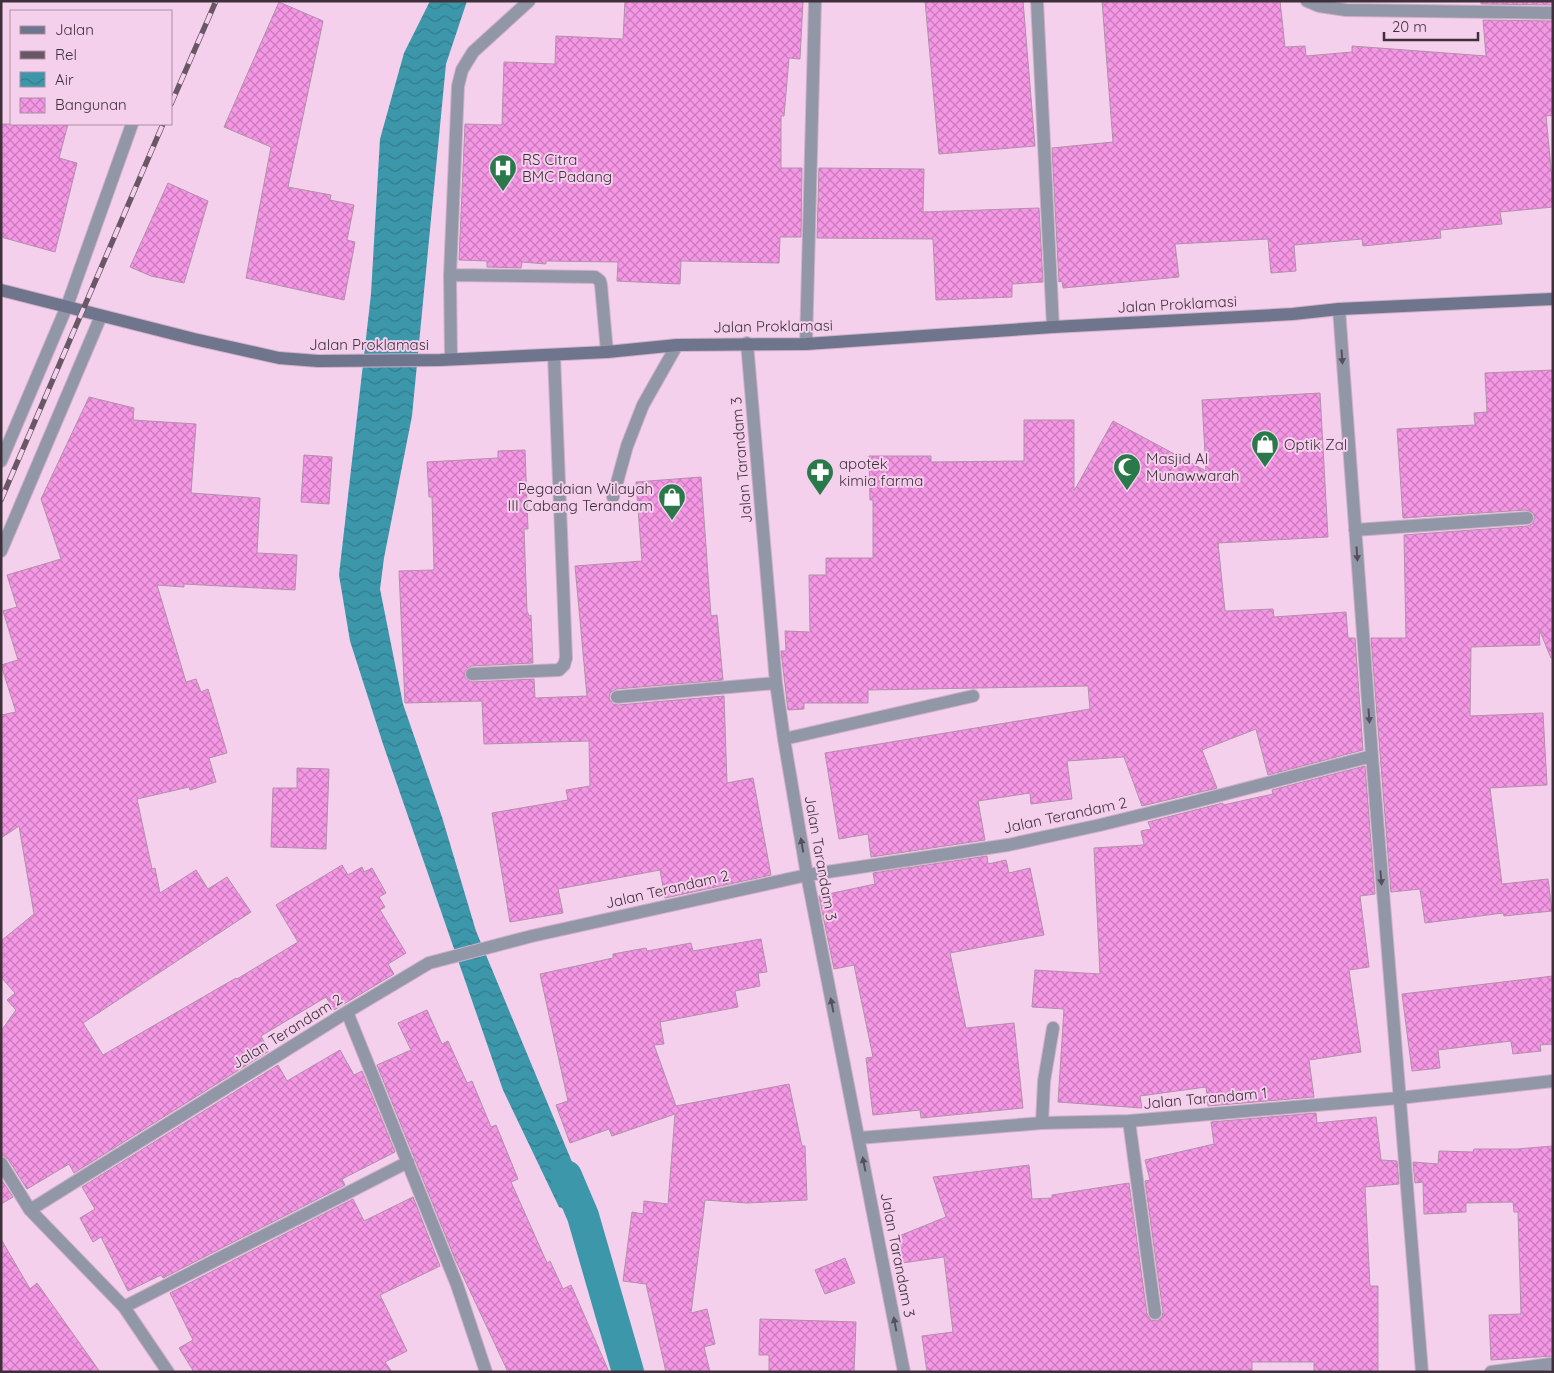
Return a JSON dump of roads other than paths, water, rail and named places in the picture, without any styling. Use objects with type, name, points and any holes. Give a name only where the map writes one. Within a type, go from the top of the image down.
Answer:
[{"type":"main road","name":"Jalan Proklamasi","points":[[1,290],[279,358],[318,361],[554,355],[677,345],[806,344],[1053,327],[1293,314],[1338,308],[1553,299]]},
{"type":"street","points":[[446,359],[458,86],[462,70],[472,52],[529,1]]},
{"type":"street","points":[[806,344],[815,1]]},
{"type":"street","points":[[1037,1],[1053,327]]},
{"type":"street","points":[[1307,1],[1319,6],[1346,10],[1553,13]]},
{"type":"street","points":[[1,461],[67,306],[132,125]]},
{"type":"street","points":[[450,275],[595,277],[600,281],[601,285],[607,352]]},
{"type":"street","points":[[1338,308],[1422,1372]]},
{"type":"street","points":[[1,551],[101,316]]},
{"type":"street","name":"Jalan Tarandam 3","points":[[747,343],[776,682],[784,739],[807,875],[904,1372]]},
{"type":"street","points":[[613,497],[627,446],[643,405],[677,345]]},
{"type":"street","points":[[472,674],[559,670],[564,665],[566,658],[554,355]]},
{"type":"street","points":[[1355,530],[1527,518]]},
{"type":"street","points":[[617,697],[776,682]]},
{"type":"street","points":[[784,739],[974,696]]},
{"type":"street","name":"Jalan Terandam 2","points":[[30,1210],[347,1012],[429,964],[489,947],[667,905],[807,875],[1008,845],[1190,803],[1372,756]]},
{"type":"street","points":[[347,1012],[457,1285],[486,1372]]},
{"type":"street","points":[[1042,1123],[1044,1081],[1053,1028]]},
{"type":"street","name":"Jalan Tarandam 1","points":[[858,1138],[1042,1123],[1129,1121],[1399,1098],[1553,1081]]},
{"type":"street","points":[[1129,1121],[1155,1313]]},
{"type":"street","points":[[124,1307],[408,1162]]},
{"type":"street","points":[[1,1163],[30,1210],[124,1307],[168,1372]]},
{"type":"street","points":[[1491,1372],[1550,1364]]},
{"type":"water","points":[[430,1],[467,1],[446,64],[412,416],[384,558],[380,589],[403,704],[442,817],[476,931],[582,1186],[583,1216],[559,1207],[503,1090],[383,744],[350,641],[339,575],[371,294],[380,139],[404,53]]},
{"type":"waterway","points":[[566,1176],[583,1216],[628,1372]]},
{"type":"railway","points":[[172,102],[216,1]]},
{"type":"railway","points":[[1,500],[163,125]]},
{"type":"place","name":"RS Citra BMC Padang","points":[[503,192]]},
{"type":"place","name":"Optik Zal","points":[[1265,468]]},
{"type":"place","name":"Masjid Al Munawwarah","points":[[1127,491]]},
{"type":"place","name":"apotek kimia farma","points":[[820,496]]},
{"type":"place","name":"Pegadaian Wilayah III Cabang Terandam","points":[[672,521]]}]
